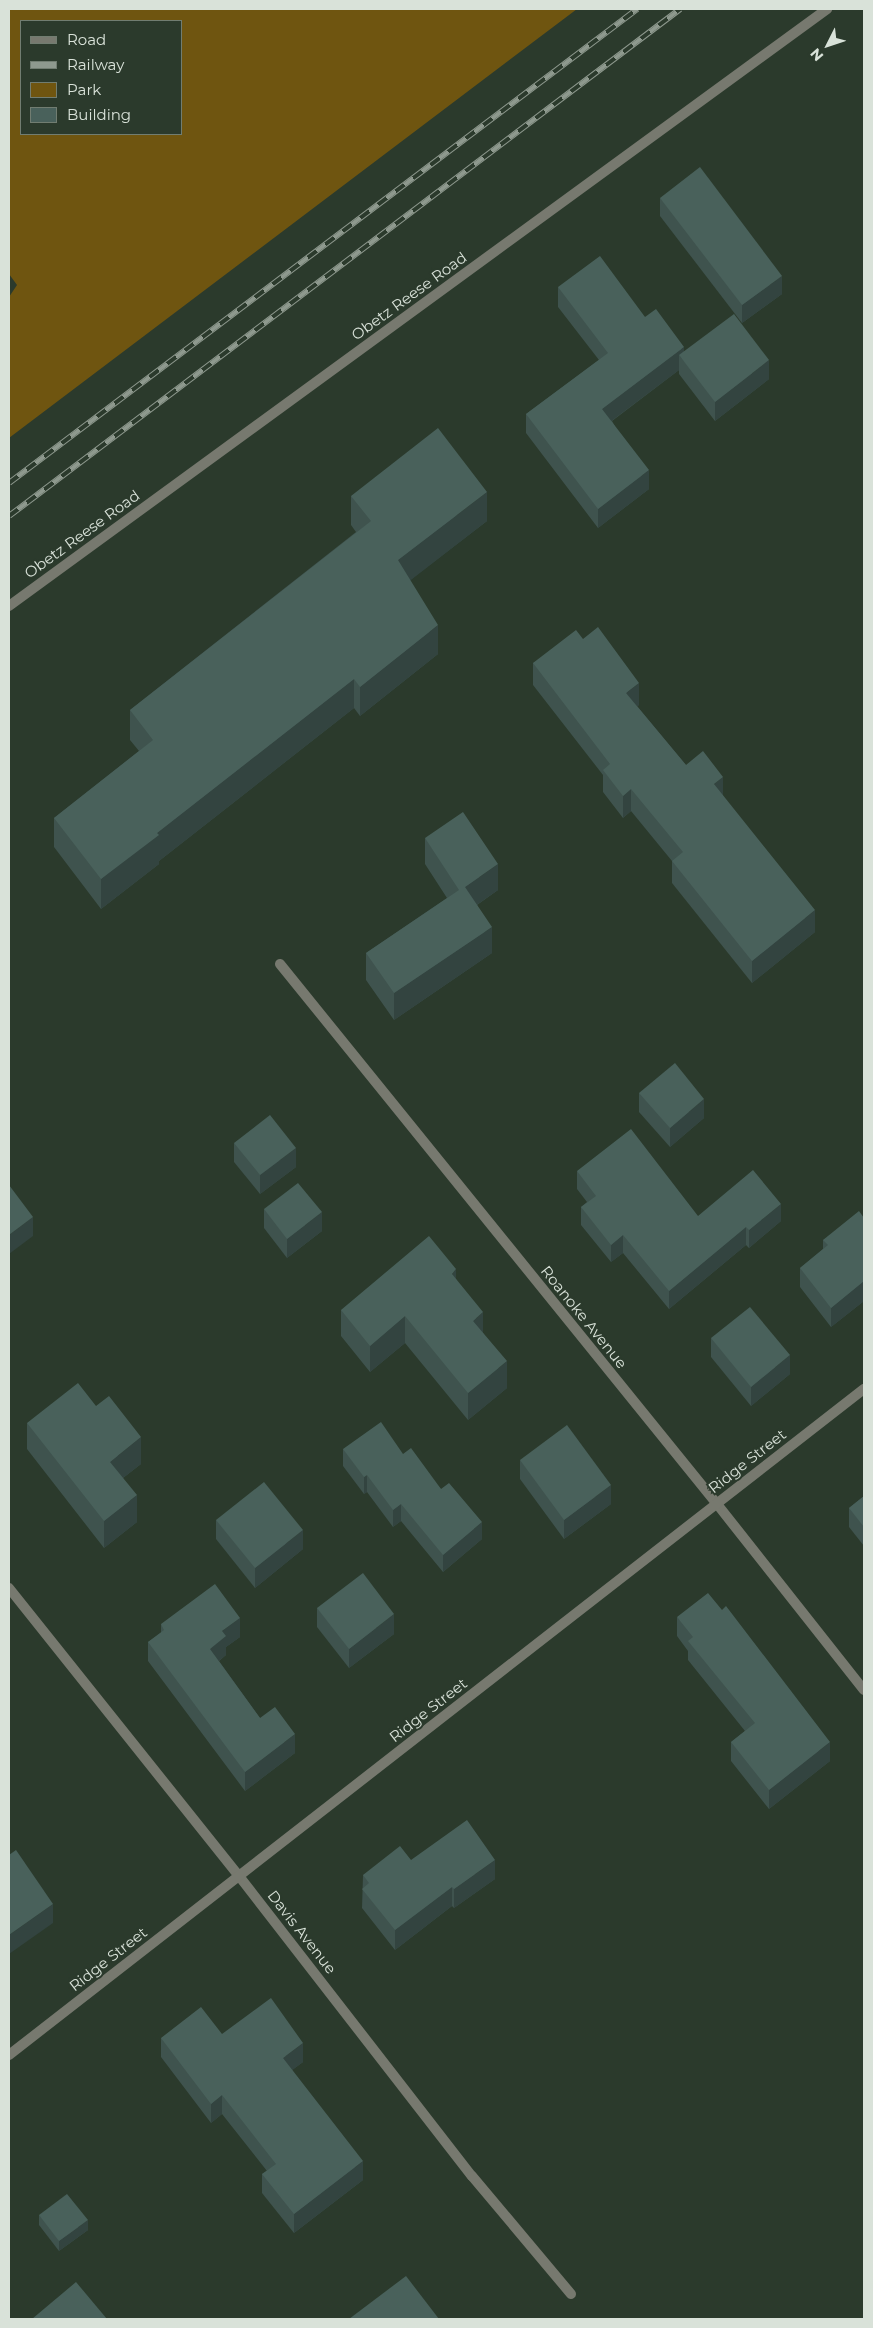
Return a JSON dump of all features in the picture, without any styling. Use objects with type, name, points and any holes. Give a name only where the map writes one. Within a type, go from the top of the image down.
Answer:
[{"type":"street","name":"Obetz Reese Road","points":[[9,606],[827,9]]},
{"type":"street","name":"Roanoke Avenue","points":[[280,964],[717,1504],[864,1690]]},
{"type":"street","name":"Ridge Street","points":[[9,2055],[864,1389]]},
{"type":"street","name":"Davis Avenue","points":[[9,1588],[239,1876],[472,2176],[571,2294]]},
{"type":"green space","points":[[9,9],[577,9],[9,438],[9,297],[17,285],[9,274]]},
{"type":"building","points":[[700,167],[782,276],[742,305],[660,198]]},
{"type":"building","points":[[600,256],[645,317],[656,309],[684,347],[602,409],[649,470],[598,509],[526,414],[608,353],[558,287]]},
{"type":"building","points":[[734,314],[769,360],[715,402],[679,355]]},
{"type":"building","points":[[438,428],[487,492],[398,560],[438,625],[360,687],[354,679],[101,879],[54,818],[153,740],[130,710],[371,521],[351,496]]},
{"type":"building","points":[[598,627],[639,683],[626,693],[686,765],[703,751],[723,777],[714,784],[815,910],[752,961],[672,861],[683,852],[631,789],[623,796],[603,770],[610,764],[533,663],[576,630],[583,639]]},
{"type":"building","points":[[463,812],[498,864],[465,887],[492,927],[394,993],[366,953],[459,890],[425,838]]},
{"type":"building","points":[[675,1063],[704,1099],[670,1128],[639,1093]]},
{"type":"building","points":[[270,1115],[296,1148],[260,1175],[234,1143]]},
{"type":"building","points":[[631,1129],[698,1216],[753,1170],[781,1204],[749,1230],[746,1227],[669,1291],[623,1235],[611,1245],[581,1207],[596,1196],[577,1171]]},
{"type":"building","points":[[298,1183],[322,1212],[287,1239],[264,1209]]},
{"type":"building","points":[[9,1185],[33,1217],[9,1235]]},
{"type":"building","points":[[859,1211],[864,1218],[864,1281],[831,1308],[800,1268],[828,1245],[823,1240]]},
{"type":"building","points":[[429,1236],[456,1269],[452,1274],[483,1312],[473,1321],[507,1361],[468,1393],[405,1316],[370,1346],[341,1310]]},
{"type":"building","points":[[750,1307],[790,1355],[751,1387],[711,1338]]},
{"type":"building","points":[[78,1383],[96,1406],[109,1396],[141,1437],[110,1462],[137,1495],[104,1521],[27,1423]]},
{"type":"building","points":[[381,1422],[403,1454],[411,1448],[441,1489],[449,1483],[482,1522],[443,1555],[401,1504],[393,1510],[367,1475],[364,1477],[343,1449]]},
{"type":"building","points":[[567,1425],[611,1485],[564,1520],[520,1460]]},
{"type":"building","points":[[264,1482],[303,1530],[255,1568],[216,1520]]},
{"type":"building","points":[[864,1496],[864,1527],[849,1508]]},
{"type":"building","points":[[363,1573],[394,1614],[349,1649],[317,1608]]},
{"type":"building","points":[[215,1584],[240,1618],[222,1631],[226,1636],[210,1649],[260,1718],[275,1707],[295,1734],[245,1772],[148,1642],[164,1630],[161,1624]]},
{"type":"building","points":[[708,1593],[722,1610],[726,1606],[830,1742],[769,1790],[731,1742],[755,1723],[688,1641],[693,1637],[677,1617]]},
{"type":"building","points":[[467,1820],[495,1860],[454,1889],[452,1887],[395,1930],[362,1889],[369,1883],[363,1875],[400,1846],[411,1860]]},
{"type":"building","points":[[16,1850],[53,1904],[9,1935],[9,1855]]},
{"type":"building","points":[[271,1998],[303,2043],[283,2058],[363,2161],[294,2214],[262,2174],[276,2164],[222,2095],[211,2104],[161,2038],[201,2007],[222,2034]]},
{"type":"building","points":[[67,2194],[88,2220],[59,2241],[39,2215]]},
{"type":"building","points":[[406,2276],[439,2319],[349,2319]]},
{"type":"building","points":[[76,2282],[107,2319],[32,2319]]},
{"type":"railway","points":[[9,483],[637,9]]},
{"type":"railway","points":[[9,516],[680,9]]}]
